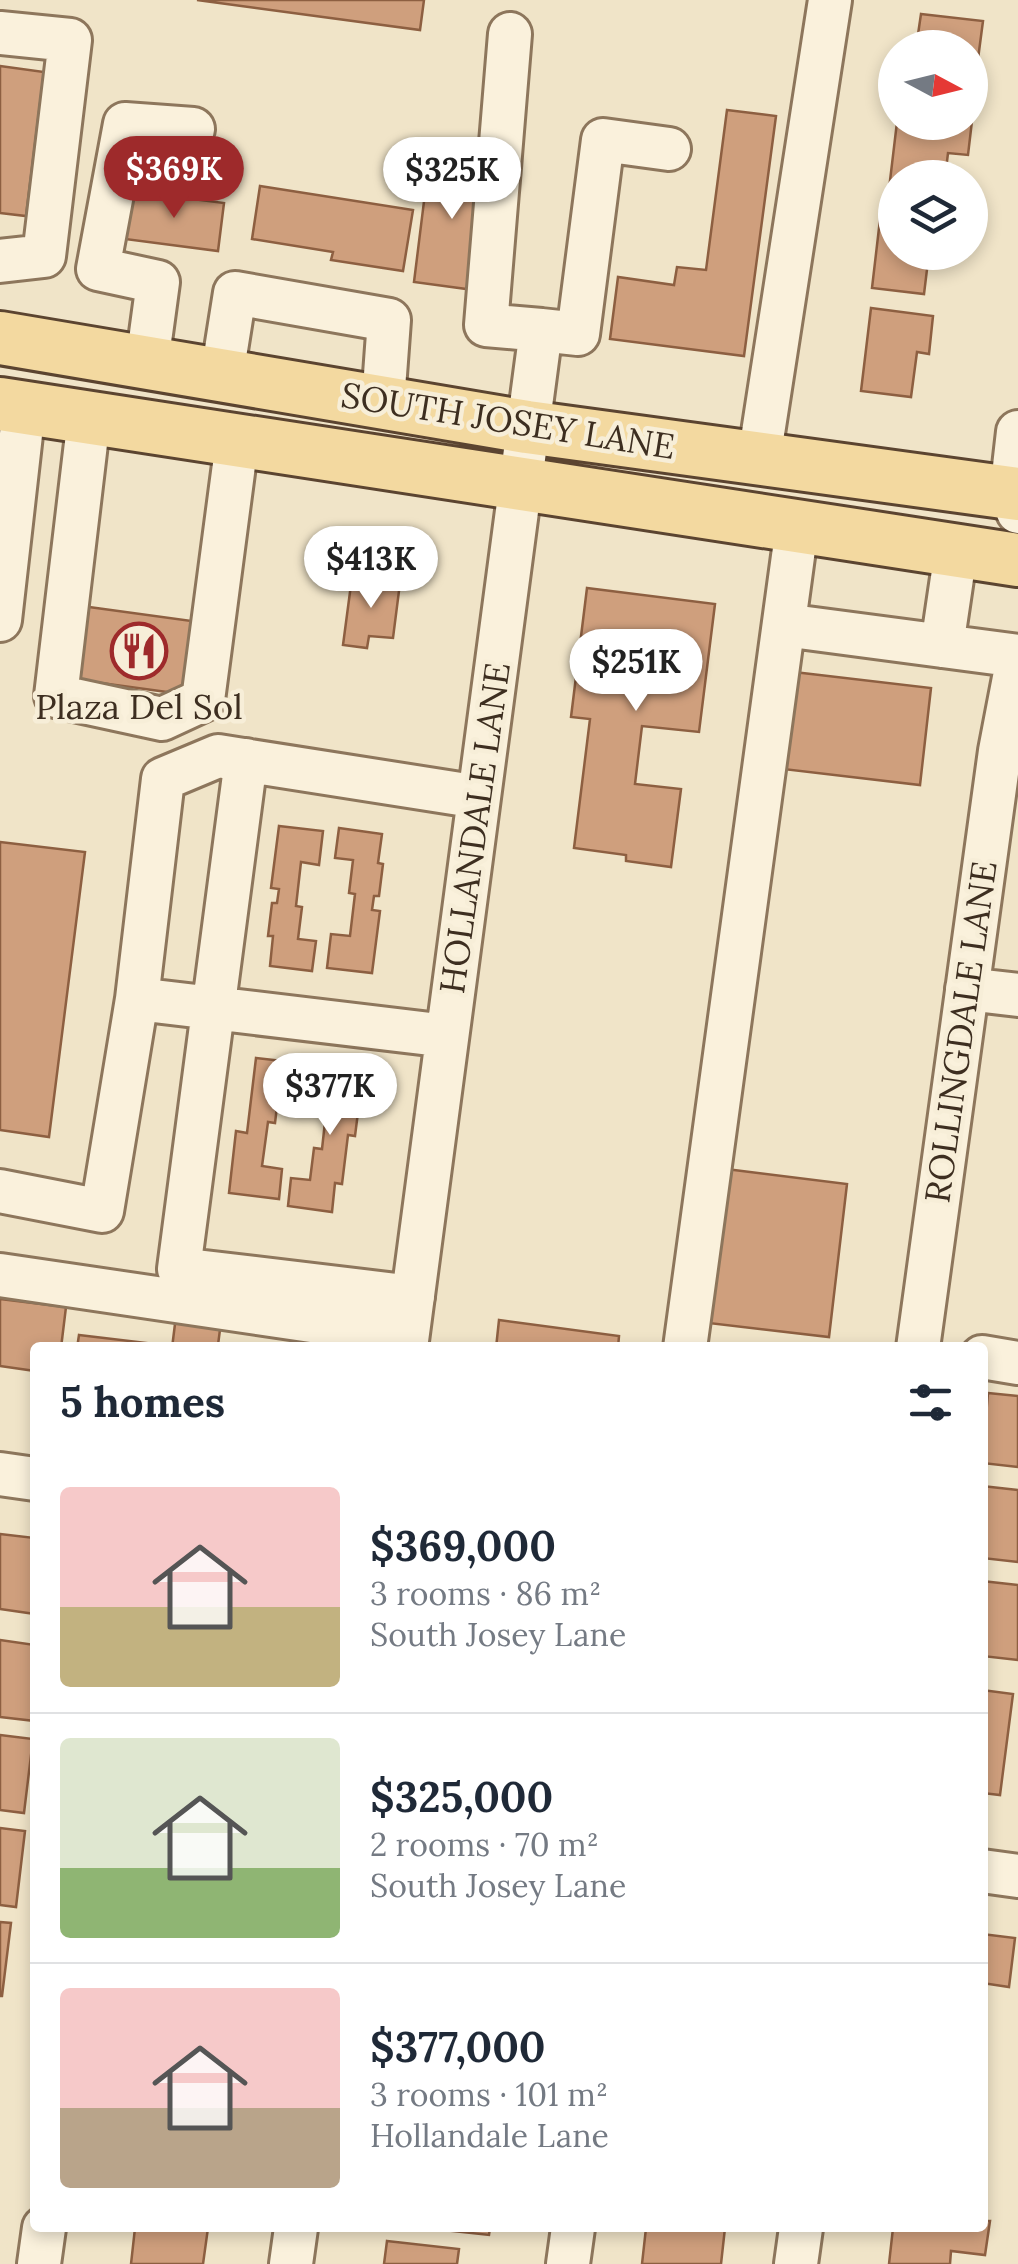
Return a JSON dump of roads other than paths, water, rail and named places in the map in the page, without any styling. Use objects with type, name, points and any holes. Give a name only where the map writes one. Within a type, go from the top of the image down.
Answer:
[{"type":"main road","name":"SOUTH JOSEY LANE","points":[[0,338],[527,427],[1016,500]]},
{"type":"main road","name":"SOUTH JOSEY LANE","points":[[12,406],[1018,560]]},
{"type":"street","points":[[759,459],[830,0]]},
{"type":"street","points":[[0,33],[70,40],[44,256]]},
{"type":"street","points":[[510,34],[486,325],[578,334],[603,140],[669,149]]},
{"type":"street","points":[[98,269],[125,124],[192,129]]},
{"type":"street","points":[[0,261],[44,256],[158,282],[148,362]]},
{"type":"street","points":[[222,375],[235,293],[389,320],[383,402]]},
{"type":"street","name":"HOLLANDALE LANE","points":[[408,1327],[542,330]]},
{"type":"street","points":[[0,620],[12,406]]},
{"type":"street","points":[[89,418],[56,696],[162,718],[204,700],[237,442]]},
{"type":"street","points":[[1016,500],[1018,432]]},
{"type":"street","points":[[686,1342],[797,527]]},
{"type":"street","points":[[942,646],[956,551]]},
{"type":"street","points":[[784,625],[1018,656]]},
{"type":"street","name":"ROLLINGDALE LANE","points":[[919,1342],[1000,751],[1018,656]]},
{"type":"street","points":[[0,1190],[102,1211],[137,999],[163,779],[218,756],[479,796]]},
{"type":"street","points":[[246,760],[179,1268],[408,1327]]},
{"type":"street","points":[[967,989],[1018,994]]},
{"type":"street","points":[[137,999],[447,1036]]},
{"type":"street","points":[[0,1275],[408,1327]]},
{"type":"street","points":[[988,1358],[1018,1362]]},
{"type":"street","points":[[0,1474],[30,1478]]},
{"type":"street","points":[[988,1872],[1018,1876]]},
{"type":"street","points":[[39,2264],[43,2232]]},
{"type":"street","points":[[291,2264],[295,2232]]},
{"type":"street","points":[[568,2264],[572,2232]]},
{"type":"street","points":[[796,2264],[800,2232]]},
{"type":"place","name":"Plaza Del Sol","points":[[139,651]]}]
